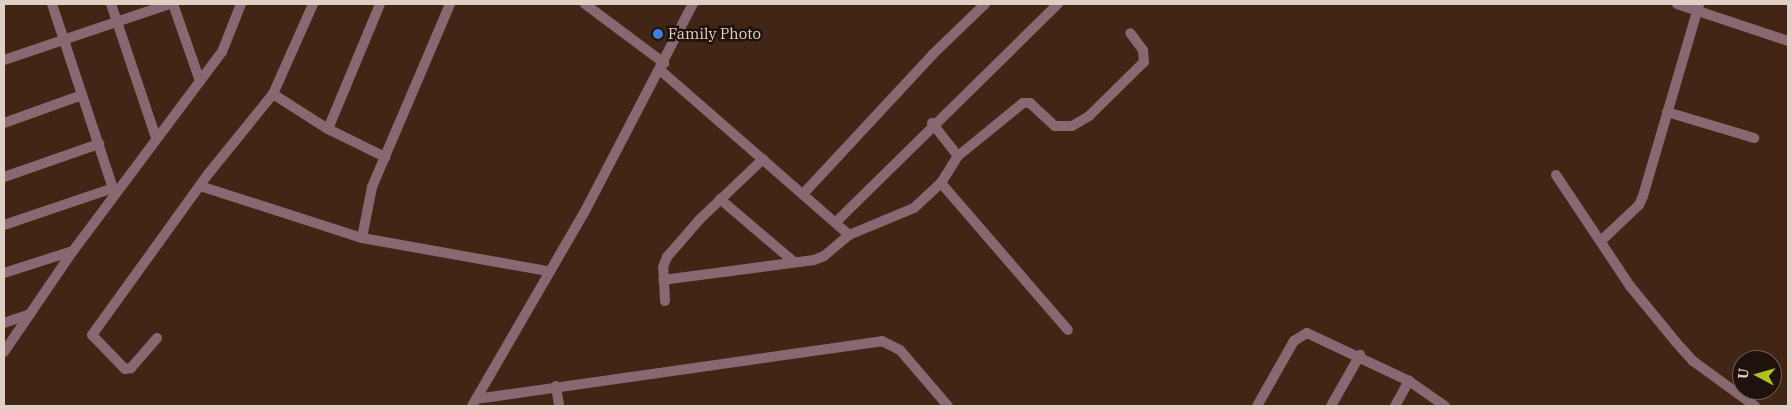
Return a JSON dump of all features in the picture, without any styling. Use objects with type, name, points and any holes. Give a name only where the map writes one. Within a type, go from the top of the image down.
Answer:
[{"type":"street","points":[[52,4],[115,189]]},
{"type":"street","points":[[111,4],[156,138]]},
{"type":"street","points":[[4,60],[117,20],[171,4],[200,81]]},
{"type":"street","points":[[4,352],[115,189],[222,52],[241,4]]},
{"type":"street","points":[[157,338],[128,370],[120,366],[92,335],[200,186],[273,94],[313,4]]},
{"type":"street","points":[[328,129],[380,4]]},
{"type":"street","points":[[362,238],[368,200],[450,4]]},
{"type":"street","points":[[585,4],[662,66],[849,235]]},
{"type":"street","points":[[474,402],[584,212],[693,4]]},
{"type":"street","points":[[804,193],[933,54],[985,4]]},
{"type":"street","points":[[836,222],[932,123],[1058,4]]},
{"type":"street","points":[[1677,4],[1697,7],[1788,41]]},
{"type":"street","points":[[1602,240],[1639,205],[1697,7]]},
{"type":"street","points":[[663,280],[821,258],[849,235],[909,211],[942,183],[958,156],[1023,103],[1030,103],[1055,126],[1072,126],[1089,116],[1144,62],[1143,50],[1130,33]]},
{"type":"street","points":[[273,94],[328,129],[385,157]]},
{"type":"street","points":[[4,123],[82,95]]},
{"type":"street","points":[[1667,112],[1754,138]]},
{"type":"street","points":[[932,123],[958,156]]},
{"type":"street","points":[[4,178],[99,144]]},
{"type":"street","points":[[665,301],[663,280],[667,257],[720,199],[763,158]]},
{"type":"street","points":[[1556,175],[1602,240],[1630,286],[1675,341],[1693,361],[1755,406]]},
{"type":"street","points":[[942,183],[1068,330]]},
{"type":"street","points":[[200,186],[362,238],[548,272]]},
{"type":"street","points":[[4,225],[115,189]]},
{"type":"street","points":[[720,199],[794,262]]},
{"type":"street","points":[[4,273],[72,251]]},
{"type":"street","points":[[4,323],[30,314]]},
{"type":"street","points":[[1257,406],[1300,334],[1315,335],[1360,355],[1409,381],[1445,406]]},
{"type":"street","points":[[474,402],[556,386],[882,341],[900,350],[948,406]]},
{"type":"street","points":[[1331,406],[1360,355]]},
{"type":"street","points":[[1395,406],[1409,381]]},
{"type":"street","points":[[556,386],[559,406]]},
{"type":"place","name":"Family Photo","points":[[658,34]]}]
